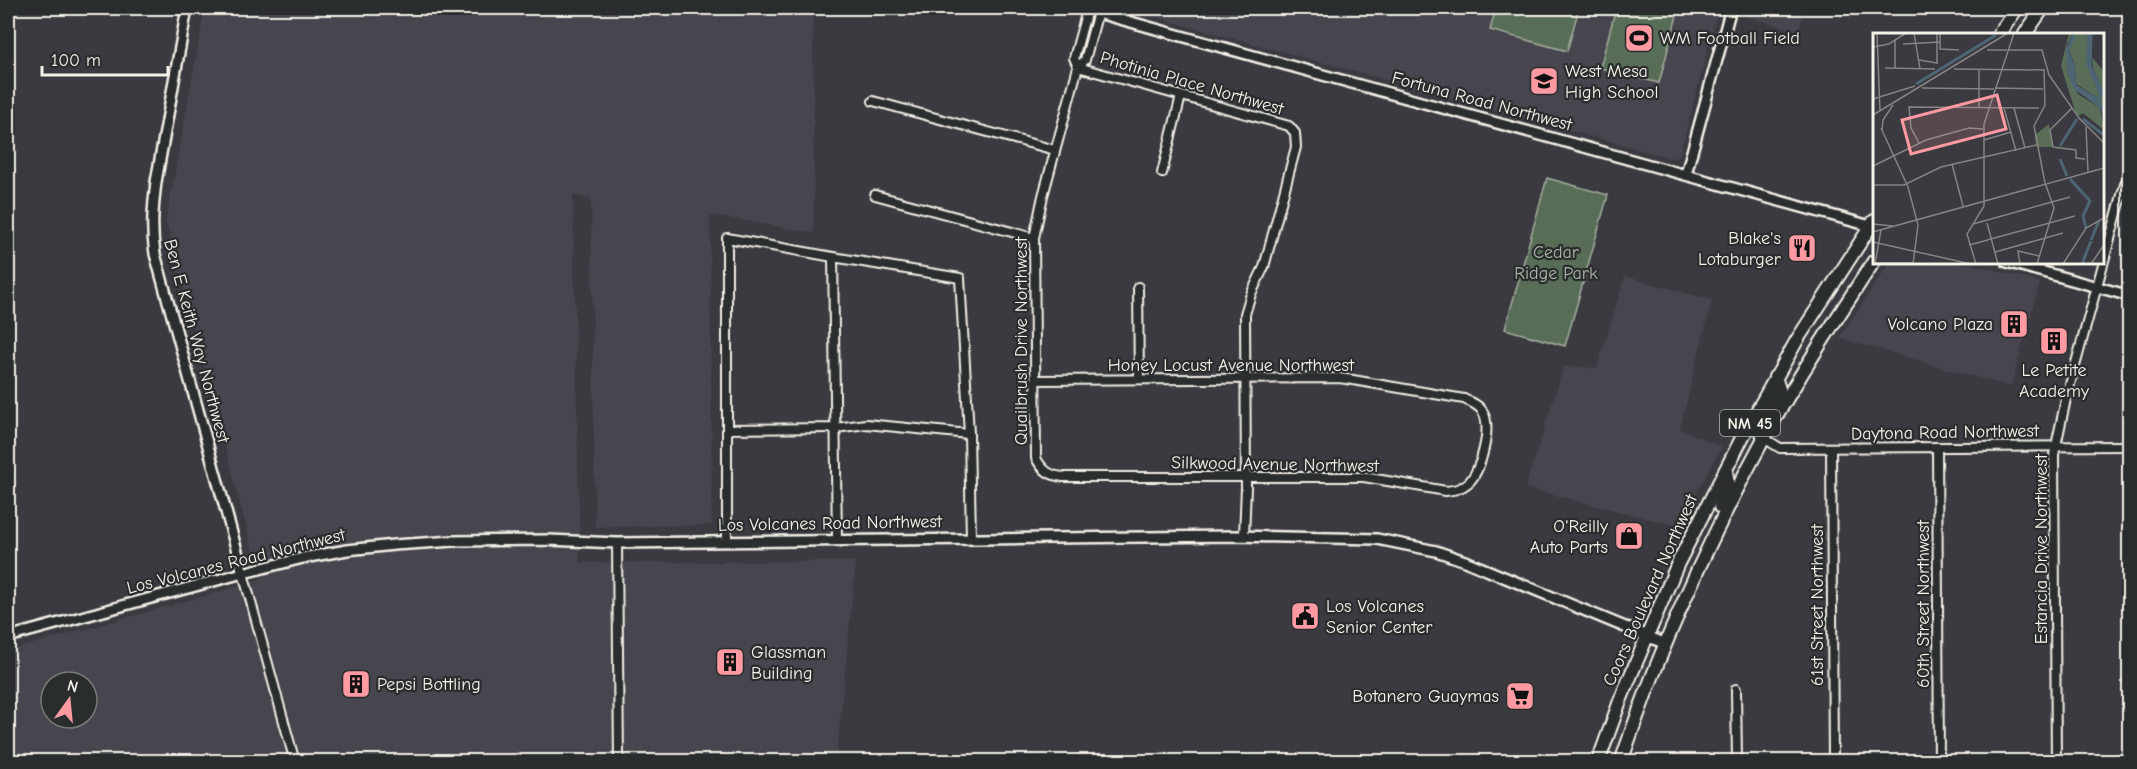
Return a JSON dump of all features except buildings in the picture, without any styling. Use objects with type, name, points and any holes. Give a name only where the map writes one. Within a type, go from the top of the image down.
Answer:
[{"type":"main road","points":[[2000,33],[2017,8]]},
{"type":"main road","points":[[2026,33],[2043,8]]},
{"type":"main road","name":"Coors Boulevard Northwest","points":[[1598,762],[1646,637],[1678,563],[1775,377],[1873,227]]},
{"type":"main road","name":"Coors Boulevard Northwest","points":[[1621,762],[1666,644],[1713,540],[1764,438],[1834,322],[1873,264]]},
{"type":"main road","points":[[1764,438],[1762,423],[1779,389],[1775,377]]},
{"type":"main road","points":[[1713,540],[1714,523],[1728,485],[1726,470]]},
{"type":"street","name":"Ben E Keith Way Northwest","points":[[187,8],[156,182],[152,209],[152,238],[154,254],[243,573]]},
{"type":"street","name":"Fortuna Road Northwest","points":[[1084,8],[1873,225]]},
{"type":"street","name":"Quailbrush Drive Northwest","points":[[1078,66],[1074,58],[1084,8]]},
{"type":"street","points":[[1686,174],[1731,8]]},
{"type":"street","name":"Quailbrush Drive Northwest","points":[[1047,473],[1036,458],[1034,238],[1078,66],[1085,60],[1098,12]]},
{"type":"street","name":"Photinia Place Northwest","points":[[1078,66],[1289,126],[1294,133],[1296,147],[1264,267],[1251,294],[1245,314],[1245,379]]},
{"type":"street","points":[[1162,173],[1181,96]]},
{"type":"street","points":[[873,101],[1055,150]]},
{"type":"street","name":"Estancia Drive Northwest","points":[[2104,259],[2130,166]]},
{"type":"street","points":[[875,195],[1034,238]]},
{"type":"street","points":[[727,540],[727,238],[960,278],[969,434],[971,538]]},
{"type":"street","points":[[833,257],[837,540]]},
{"type":"street","points":[[2014,264],[2130,296]]},
{"type":"street","name":"Estancia Drive Northwest","points":[[2056,762],[2055,446],[2102,264]]},
{"type":"street","points":[[1138,287],[1139,379]]},
{"type":"street","name":"Honey Locust Avenue Northwest","points":[[1035,380],[1339,378],[1464,399],[1476,404],[1483,411],[1487,423],[1481,456]]},
{"type":"street","points":[[1245,379],[1245,536]]},
{"type":"street","points":[[727,429],[836,428],[866,424],[969,434]]},
{"type":"street","name":"Daytona Road Northwest","points":[[1764,438],[1780,448],[2130,446]]},
{"type":"street","name":"60th Street Northwest","points":[[1937,447],[1939,762]]},
{"type":"street","name":"61st Street Northwest","points":[[1832,448],[1833,762]]},
{"type":"street","name":"Silkwood Avenue Northwest","points":[[1047,473],[1063,477],[1364,477],[1446,491],[1458,490],[1469,483],[1481,456]]},
{"type":"street","name":"Los Volcanes Road Northwest","points":[[8,637],[303,558],[394,545],[454,541],[549,540],[617,543],[1245,536],[1377,539],[1436,551],[1516,581],[1666,644]]},
{"type":"street","points":[[617,543],[619,762]]},
{"type":"street","points":[[243,573],[295,762]]},
{"type":"street","points":[[1736,689],[1737,762]]},
{"type":"shaded area","points":[[205,8],[813,8],[814,233],[710,215],[712,525],[595,527],[591,199],[573,195],[580,563],[856,561],[836,761],[8,762],[8,651],[260,580],[166,220]]},
{"type":"shaded area","name":"West Mesa High School","points":[[1122,8],[1719,8],[1680,154],[1674,159]]},
{"type":"shaded area","points":[[1747,8],[1805,8],[1799,31],[1745,17]]},
{"type":"shaded area","name":"Volcano Plaza","points":[[1889,264],[1972,264],[2040,282],[2011,387],[1839,338]]},
{"type":"shaded area","points":[[1625,276],[1712,300],[1680,429],[1722,447],[1678,526],[1525,488],[1564,366],[1597,368]]},
{"type":"green space","points":[[1496,8],[1579,8],[1567,51],[1490,30]]},
{"type":"green space","name":"WM Football Field","points":[[1616,8],[1679,8],[1659,83],[1600,68]]},
{"type":"green space","name":"Cedar Ridge Park","points":[[1547,178],[1608,195],[1565,346],[1505,329]]},
{"type":"place","name":"WM Football Field","points":[[1639,38]]},
{"type":"place","name":"West Mesa High School","points":[[1544,81]]},
{"type":"place","name":"Blake's Lotaburger","points":[[1802,248]]},
{"type":"place","name":"Volcano Plaza","points":[[2014,324]]},
{"type":"place","name":"Le Petite Academy","points":[[2054,341]]},
{"type":"place","name":"O'Reilly Auto Parts","points":[[1629,536]]},
{"type":"place","name":"Los Volcanes Senior Center","points":[[1305,616]]},
{"type":"place","name":"Glassman Building","points":[[730,662]]},
{"type":"place","name":"Pepsi Bottling","points":[[356,684]]},
{"type":"place","name":"Botanero Guaymas","points":[[1520,696]]}]
